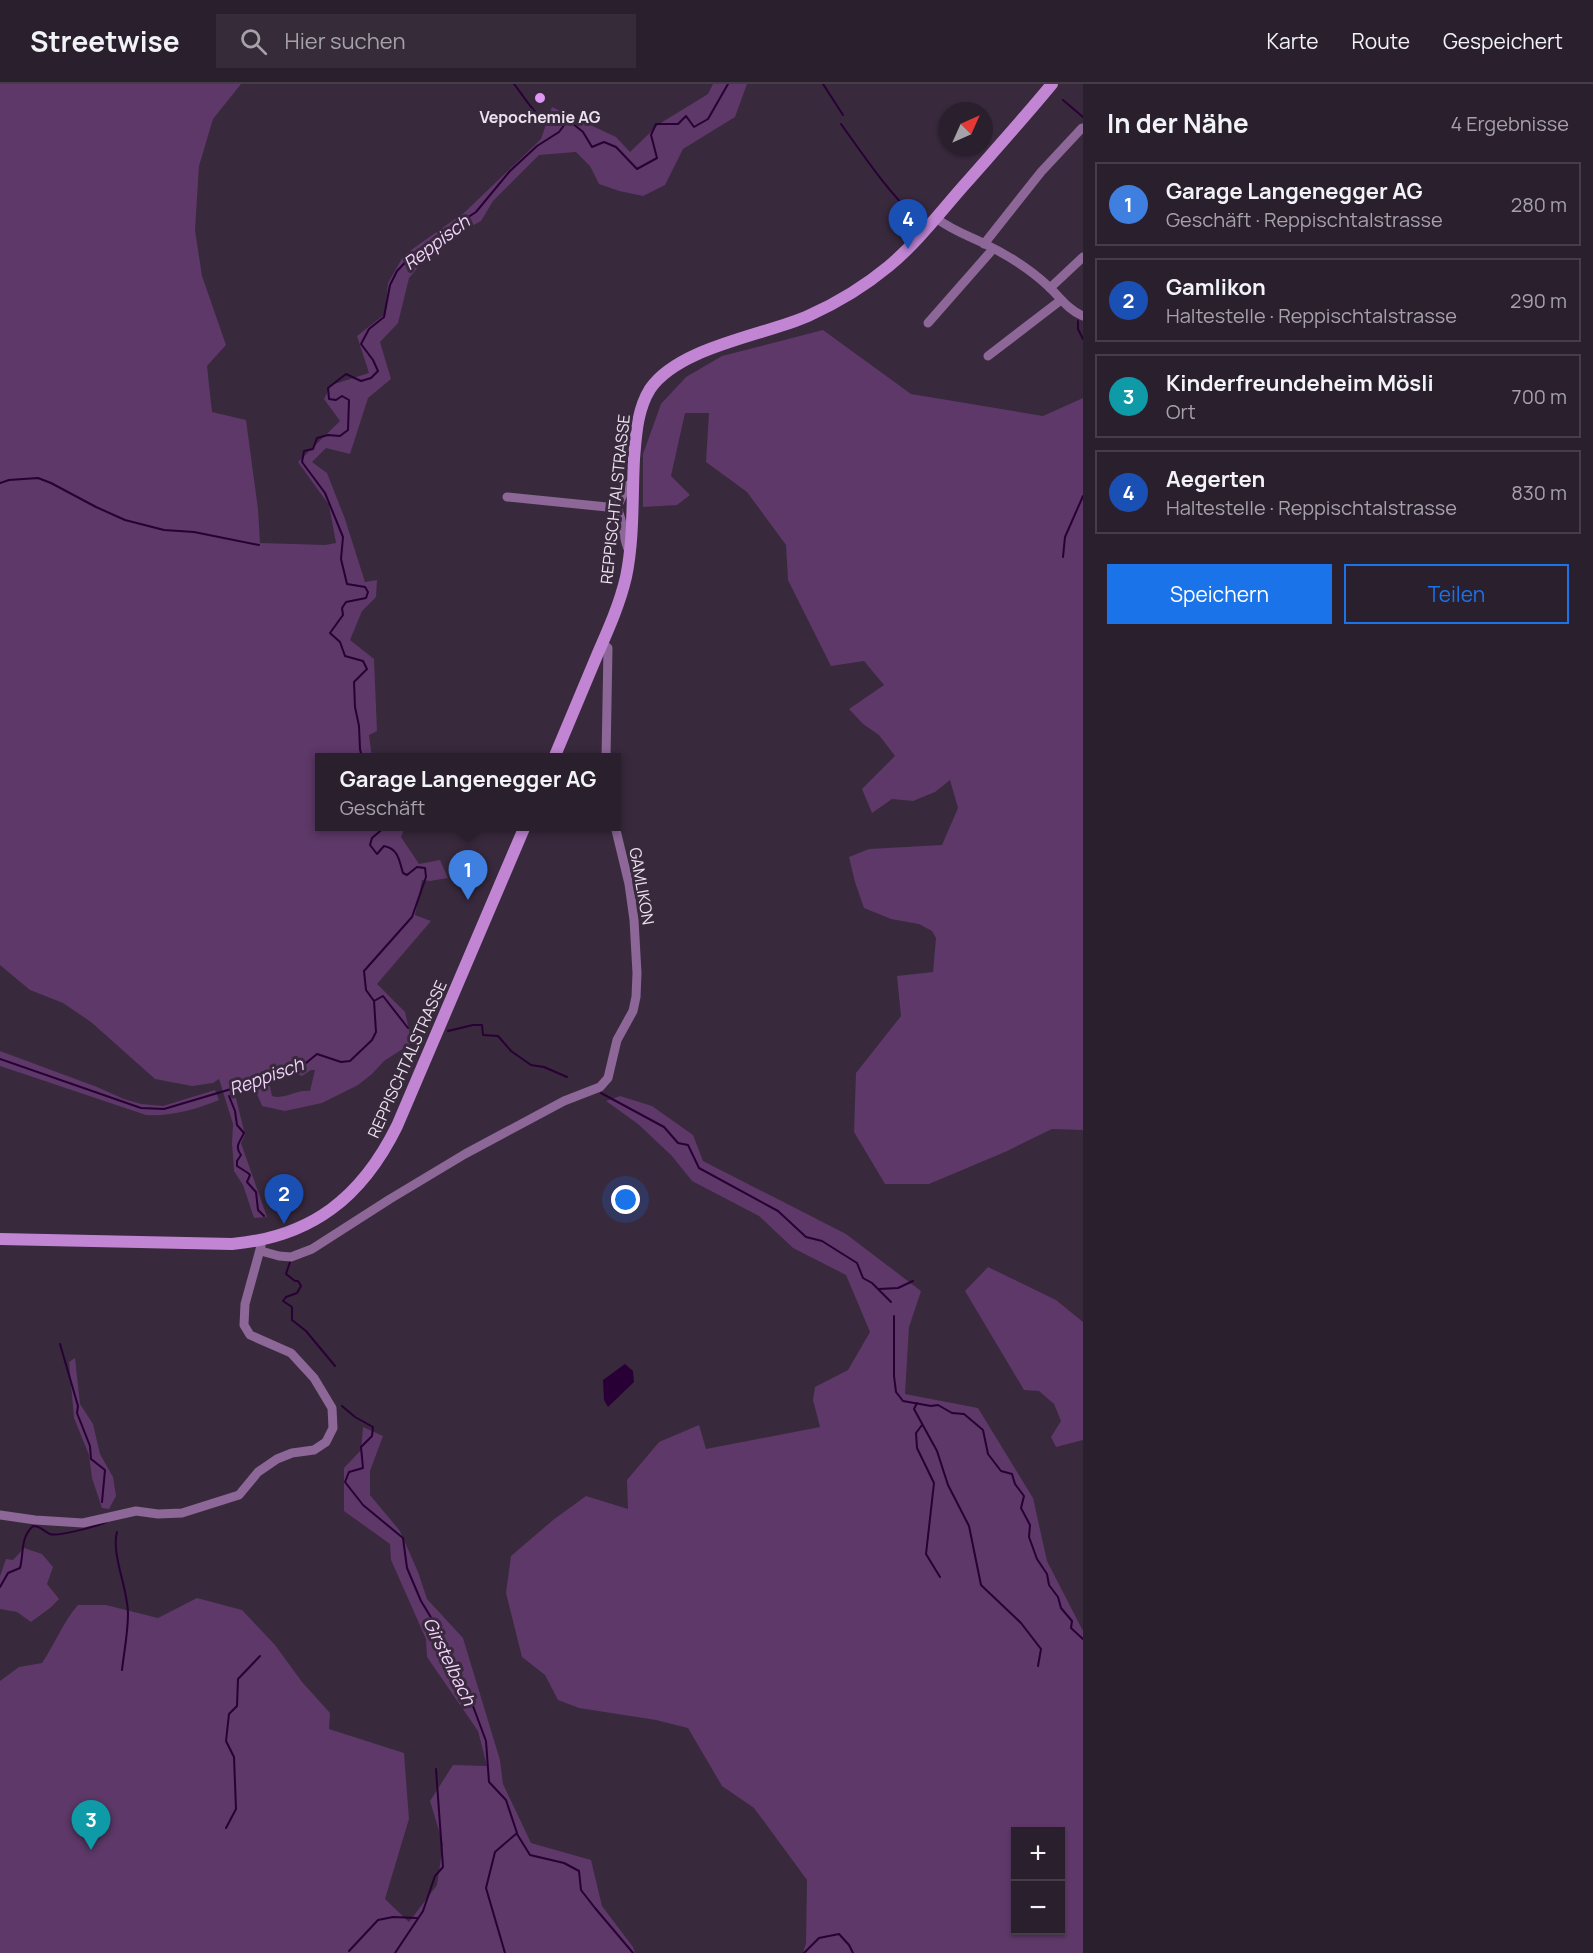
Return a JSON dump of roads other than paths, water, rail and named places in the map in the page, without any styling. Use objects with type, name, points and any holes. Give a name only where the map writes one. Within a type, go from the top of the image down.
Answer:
[{"type":"main road","name":"REPPISCHTALSTRASSE","points":[[556,753],[620,598],[626,576],[635,440],[638,419],[650,389],[668,370],[693,356],[808,316],[854,292],[889,266],[936,218],[1052,84]]},
{"type":"main road","name":"REPPISCHTALSTRASSE","points":[[0,1239],[262,1246],[331,1210],[358,1186],[387,1148],[523,831]]},
{"type":"street","points":[[928,323],[989,246],[1041,172],[1082,128]]},
{"type":"street","points":[[936,218],[1025,268],[1073,311],[1083,316]]},
{"type":"street","points":[[1050,288],[1083,257]]},
{"type":"street","points":[[988,356],[1061,300]]},
{"type":"street","points":[[629,551],[625,542],[622,518],[617,508],[626,487],[633,482]]},
{"type":"street","points":[[507,497],[617,508]]},
{"type":"street","points":[[602,643],[608,648],[606,753]]},
{"type":"street","name":"GAMLIKON","points":[[262,1246],[279,1256],[291,1257],[312,1249],[465,1154],[564,1101],[600,1087],[608,1078],[617,1040],[633,1011],[637,973],[634,920],[616,831]]},
{"type":"street","points":[[0,1515],[83,1523],[136,1511],[158,1514],[182,1513],[239,1495],[258,1472],[277,1459],[292,1453],[314,1450],[326,1442],[333,1428],[332,1408],[314,1378],[291,1353],[250,1335],[244,1325],[245,1304],[262,1246]]},
{"type":"waterway","points":[[514,84],[545,122],[565,124]]},
{"type":"waterway","name":"Reppisch","points":[[361,753],[354,682],[367,669],[363,661],[345,656],[340,642],[330,633],[343,615],[342,608],[346,602],[366,598],[368,592],[365,587],[347,584],[341,559],[343,537],[325,493],[302,462],[304,451],[313,449],[317,438],[328,435],[340,436],[348,430],[349,400],[342,396],[336,400],[329,399],[328,388],[346,374],[361,381],[371,378],[378,371],[361,344],[369,329],[384,317],[390,285],[397,271],[414,253],[476,212],[510,171],[537,146],[559,132],[565,124],[572,123],[583,132],[592,147],[604,142],[616,147],[637,169],[657,158],[651,135],[656,124],[678,124],[686,116],[694,127],[708,119],[728,84]]},
{"type":"waterway","points":[[823,84],[843,115]]},
{"type":"waterway","points":[[1063,100],[1083,117]]},
{"type":"waterway","points":[[841,124],[885,183],[914,216]]},
{"type":"waterway","points":[[1078,321],[1078,329],[1083,339]]},
{"type":"waterway","points":[[0,483],[9,480],[38,478],[125,520],[164,530],[194,532],[259,545]]},
{"type":"waterway","points":[[1063,557],[1065,537],[1083,496]]},
{"type":"waterway","name":"Reppisch","points":[[0,1059],[141,1108],[164,1109],[258,1081],[306,1063],[317,1054],[341,1062],[350,1061],[372,1040],[376,1032],[374,1001],[366,990],[364,971],[412,917],[426,877],[425,868],[417,867],[407,875],[403,873],[398,856],[389,848],[384,846],[377,854],[370,845],[372,838],[380,831]]},
{"type":"waterway","points":[[374,1001],[383,996],[408,1028]]},
{"type":"waterway","points":[[448,1031],[482,1025],[483,1035],[498,1036],[511,1051],[531,1065],[544,1067],[567,1077]]},
{"type":"waterway","points":[[601,1093],[664,1127],[678,1143],[688,1145],[699,1168],[778,1211],[806,1237],[822,1241],[857,1263],[863,1278],[872,1283],[891,1302]]},
{"type":"waterway","name":"Girstelbach","points":[[229,1096],[237,1125],[244,1133],[238,1146],[241,1155],[237,1166],[250,1175],[247,1182],[256,1192],[258,1210],[264,1216]]},
{"type":"waterway","name":"Girstelbach","points":[[290,1262],[286,1274],[298,1281],[301,1286],[297,1293],[286,1297],[283,1301],[292,1307],[292,1320],[306,1331],[335,1366]]},
{"type":"waterway","points":[[879,1289],[898,1288],[913,1281]]},
{"type":"waterway","points":[[894,1316],[896,1392],[903,1401],[938,1405],[952,1413],[964,1414],[983,1430],[988,1454],[1001,1471],[1012,1474],[1015,1484],[1024,1496],[1021,1508],[1030,1525],[1029,1537],[1037,1559],[1047,1574],[1049,1585],[1058,1597],[1061,1608],[1072,1621],[1071,1628],[1083,1639]]},
{"type":"waterway","points":[[60,1344],[78,1406],[77,1413],[90,1446],[91,1459],[105,1470],[102,1502]]},
{"type":"waterway","points":[[917,1403],[914,1409],[937,1451],[948,1485],[969,1526],[981,1585],[1021,1623],[1041,1649],[1038,1666]]},
{"type":"waterway","name":"Girstelbach","points":[[342,1406],[355,1417],[373,1427],[372,1436],[361,1447],[363,1468],[349,1472],[345,1482],[363,1505],[403,1538],[407,1568],[421,1601],[435,1624],[467,1690],[486,1741],[489,1782],[506,1800],[517,1833],[495,1852],[486,1888],[505,1953]]},
{"type":"waterway","points":[[922,1425],[916,1433],[917,1448],[934,1483],[926,1554],[940,1577]]},
{"type":"waterway","points":[[0,1587],[8,1573],[20,1568],[24,1541],[33,1526],[54,1535],[78,1531],[106,1522]]},
{"type":"waterway","points":[[117,1532],[116,1551],[128,1614],[122,1670]]},
{"type":"waterway","points":[[226,1828],[236,1809],[234,1757],[226,1741],[229,1714],[237,1706],[238,1679],[260,1656]]},
{"type":"waterway","points":[[395,1953],[423,1911],[435,1876],[443,1867],[436,1769]]},
{"type":"waterway","points":[[517,1834],[530,1855],[564,1863],[579,1871],[581,1890],[633,1953]]},
{"type":"waterway","points":[[349,1951],[378,1920],[393,1917],[417,1918]]},
{"type":"waterway","points":[[804,1953],[819,1938],[839,1934],[853,1953]]},
{"type":"place","name":"Vepochemie AG","points":[[540,98]]},
{"type":"place","name":"Aegerten","points":[[908,249]]},
{"type":"place","name":"Garage Langenegger AG","points":[[468,900]]},
{"type":"place","name":"Gamlikon","points":[[284,1224]]},
{"type":"place","name":"Kinderfreundeheim Mösli","points":[[91,1850]]}]
